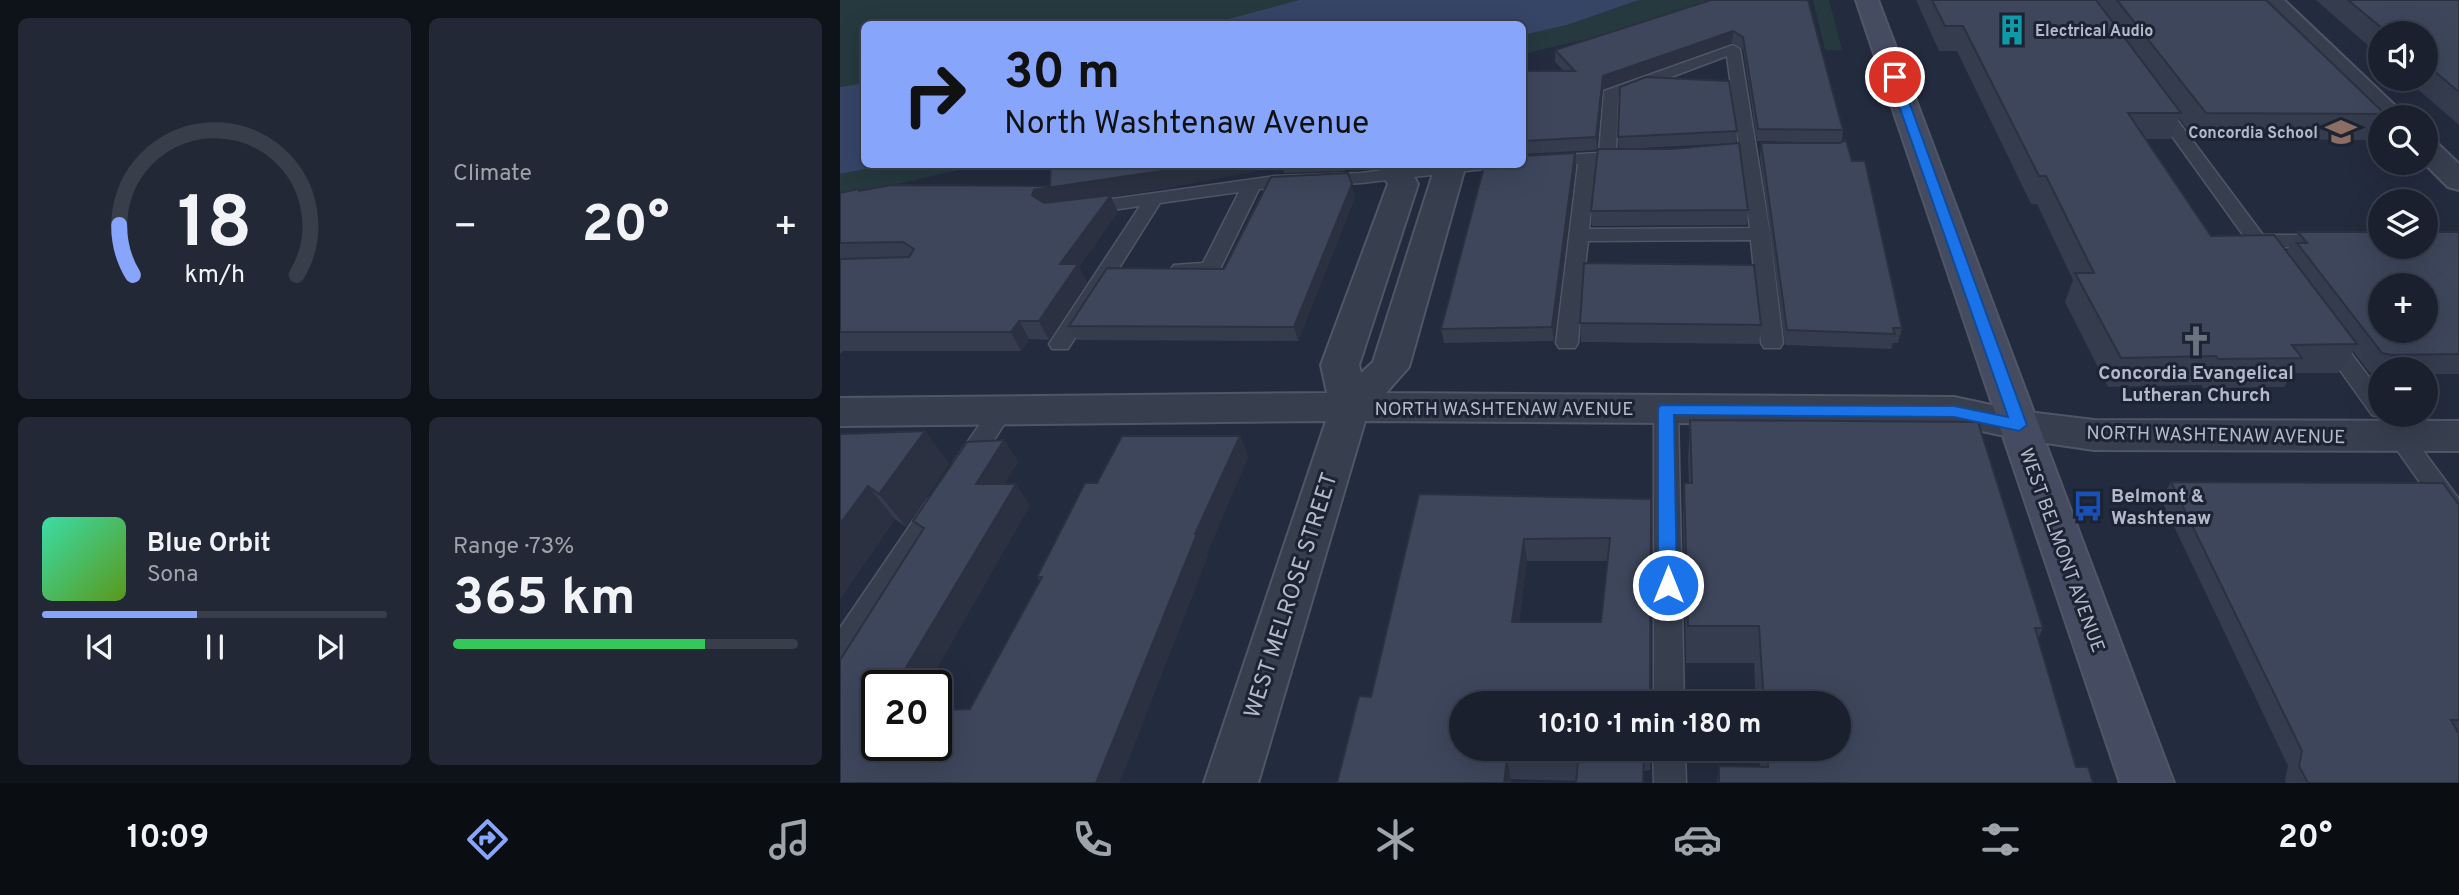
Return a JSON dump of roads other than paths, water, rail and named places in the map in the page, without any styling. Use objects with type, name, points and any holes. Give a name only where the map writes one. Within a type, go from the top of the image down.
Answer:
[{"type":"main road","name":"WEST BELMONT AVENUE","points":[[1867,0],[2147,783]]},
{"type":"street","points":[[2271,0],[2380,105]]},
{"type":"street","points":[[2438,160],[2459,181]]},
{"type":"street","name":"WEST MELROSE STREET","points":[[1231,783],[1350,407],[1390,367],[1449,168]]},
{"type":"street","points":[[1350,407],[1340,365],[1402,184],[1395,169]]},
{"type":"street","name":"NORTH WASHTENAW AVENUE","points":[[840,412],[1350,407],[1954,411],[2019,425],[2094,435],[2368,421]]},
{"type":"street","name":"NORTH WASHTENAW AVENUE","points":[[2419,427],[2459,436]]},
{"type":"lane","points":[[1567,343],[1578,235],[1598,157],[1610,94],[1733,49],[1733,85],[1748,149],[1772,343]]},
{"type":"lane","points":[[1639,83],[1689,84]]},
{"type":"lane","points":[[2146,88],[2281,274]]},
{"type":"lane","points":[[1526,162],[1633,157]]},
{"type":"lane","points":[[1064,210],[1153,200],[1252,184],[1413,168]]},
{"type":"lane","points":[[1159,269],[1210,269],[1252,184]]},
{"type":"lane","points":[[1060,344],[1153,200]]},
{"type":"lane","points":[[1578,235],[1760,234]]},
{"type":"lane","points":[[2258,241],[2368,241]]},
{"type":"lane","points":[[1108,270],[1134,269]]},
{"type":"lane","points":[[1574,273],[1628,273]]},
{"type":"lane","points":[[1738,274],[1765,275]]},
{"type":"lane","points":[[2321,328],[2368,393]]},
{"type":"lane","points":[[1666,409],[1669,691]]},
{"type":"lane","points":[[840,652],[1001,411]]},
{"type":"lane","points":[[2393,427],[2459,518]]},
{"type":"lane","points":[[1669,761],[1670,783]]},
{"type":"water","points":[[1299,0],[1639,0],[1567,25],[1526,34],[1526,21],[1221,21]]},
{"type":"water","points":[[861,84],[861,168],[871,168],[840,174],[840,87]]},
{"type":"place","name":"Electrical Audio","points":[[2012,30]]},
{"type":"place","name":"Concordia School","points":[[2341,132]]},
{"type":"place","name":"Concordia Evangelical Lutheran Church","points":[[2196,341]]},
{"type":"place","name":"Belmont & Washtenaw","points":[[2088,506]]}]
